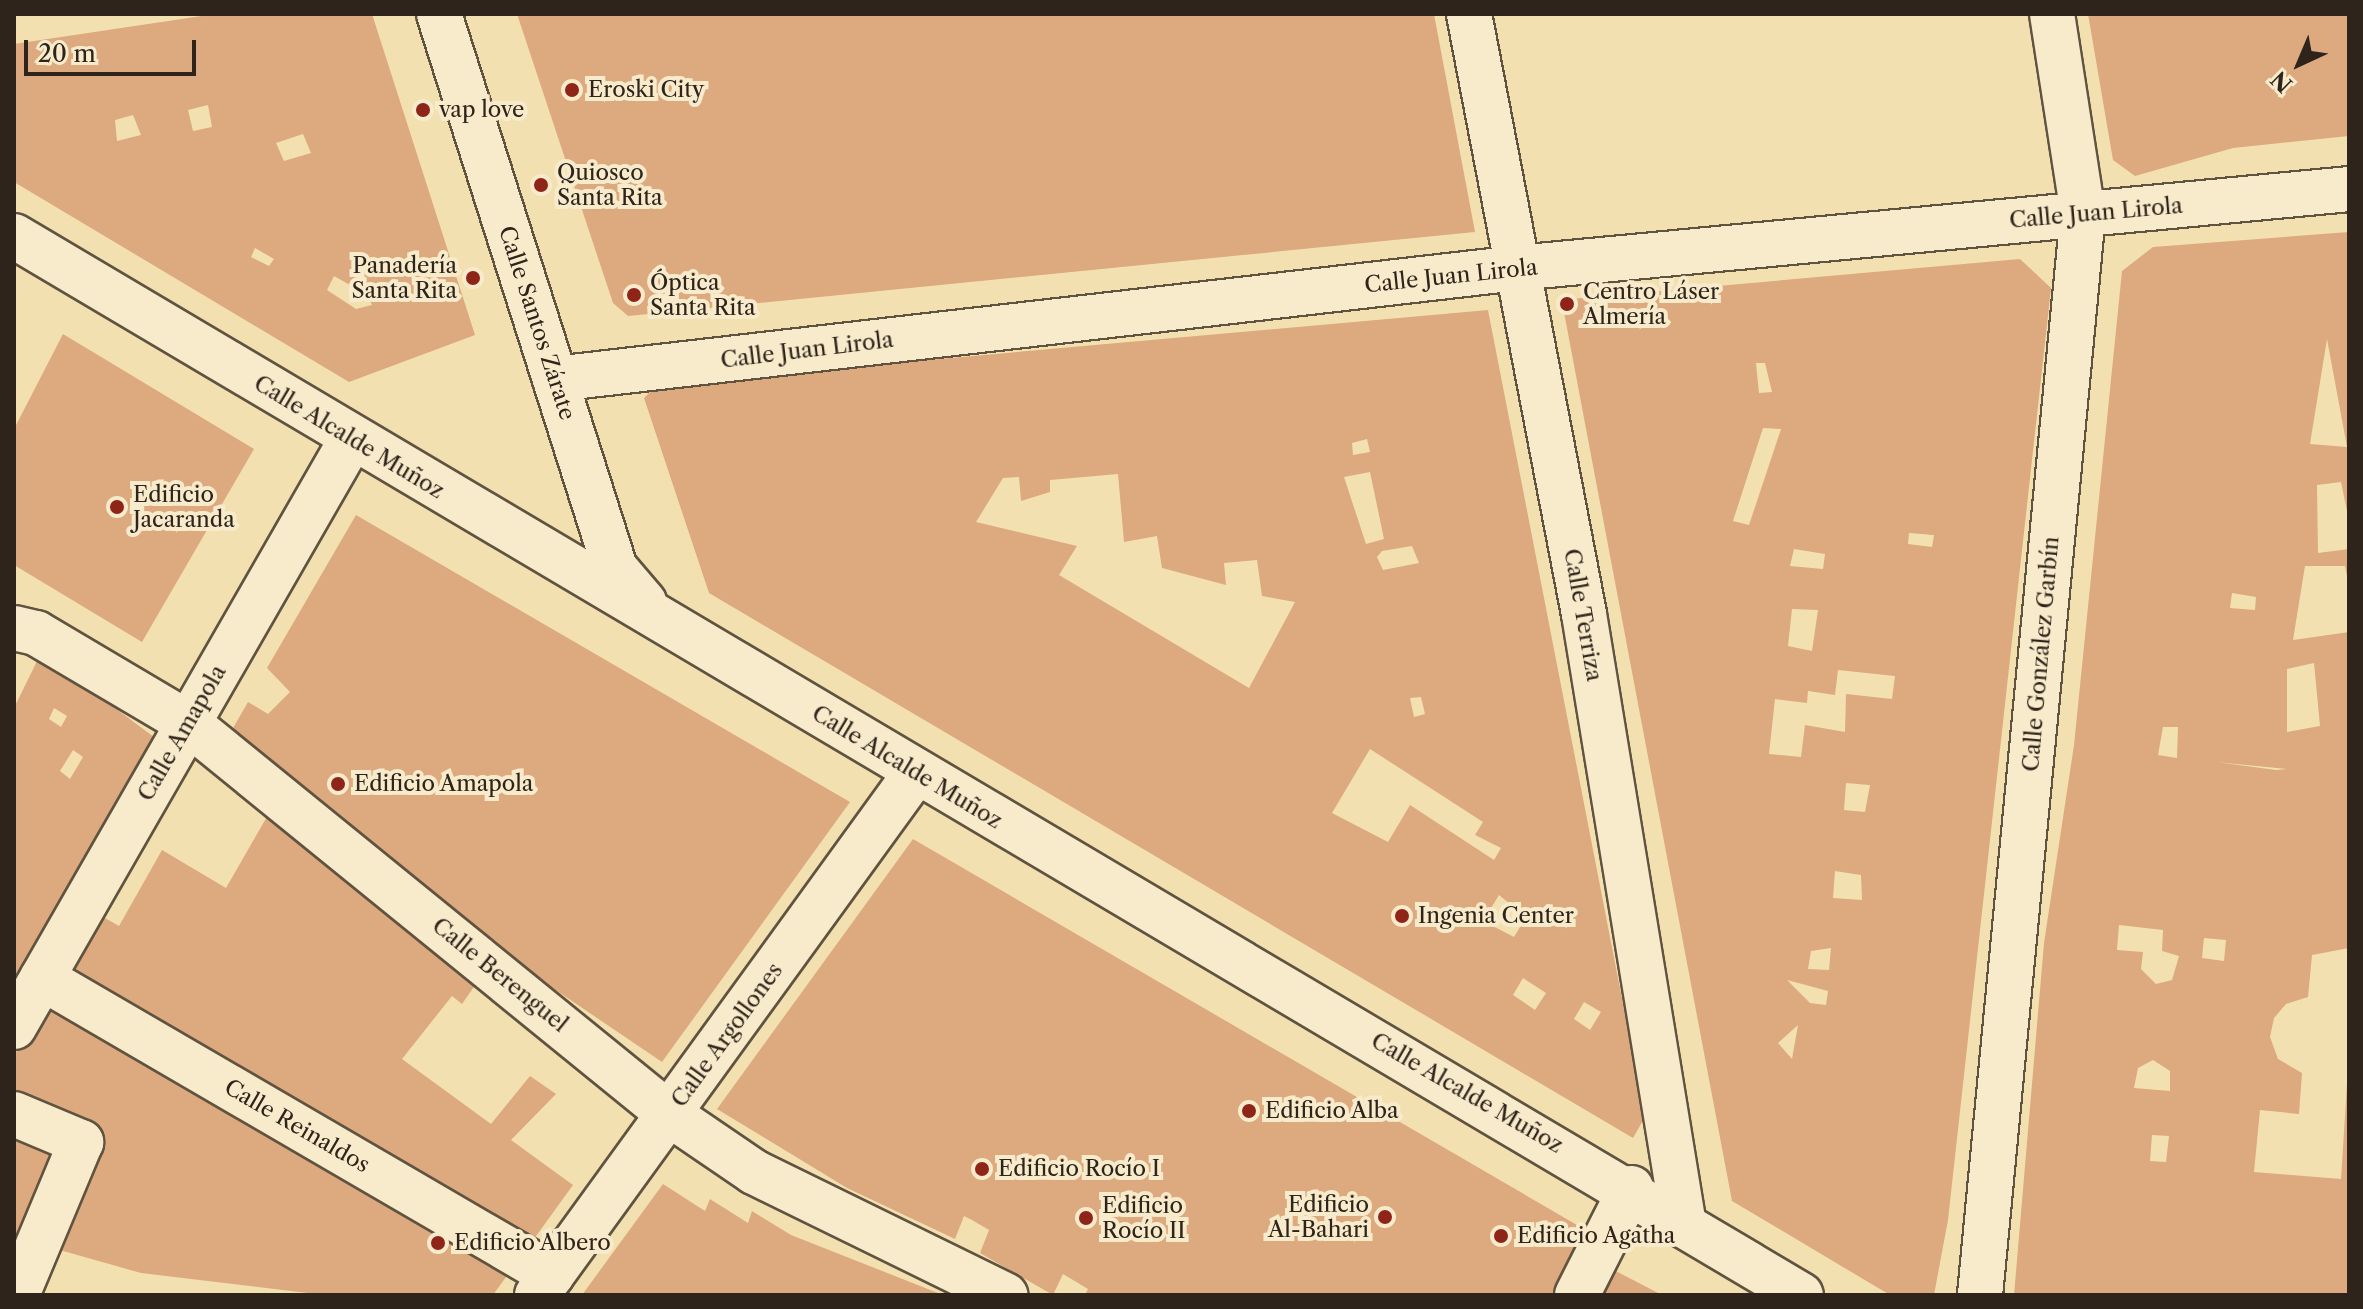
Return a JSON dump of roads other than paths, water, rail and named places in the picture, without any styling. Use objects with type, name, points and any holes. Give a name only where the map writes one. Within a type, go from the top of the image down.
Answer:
[{"type":"street","name":"Calle Santos Zárate","points":[[439,14],[615,568],[659,618]]},
{"type":"street","name":"Calle Terriza","points":[[1469,14],[1584,614],[1683,1219]]},
{"type":"street","name":"Calle González Garbín","points":[[1980,1295],[2083,214],[2052,14]]},
{"type":"street","name":"Calle Juan Lirola","points":[[555,379],[1517,268],[2349,189]]},
{"type":"street","name":"Calle Alcalde Muñoz","points":[[14,236],[351,440],[659,618],[915,774],[1631,1188],[1801,1295]]},
{"type":"street","name":"Calle Amapola","points":[[14,1027],[351,440]]},
{"type":"street","points":[[564,563],[589,563],[603,527]]},
{"type":"street","name":"Calle Berenguel","points":[[14,628],[36,633],[188,723],[669,1114],[780,1188],[1005,1295]]},
{"type":"street","name":"Calle Argollones","points":[[545,1285],[915,774]]},
{"type":"street","name":"Calle Reinaldos","points":[[42,978],[545,1285]]},
{"type":"street","points":[[14,1114],[81,1142],[17,1295]]},
{"type":"street","points":[[1577,1295],[1631,1188]]},
{"type":"place","name":"Eroski City","points":[[572,90]]},
{"type":"place","name":"vap love","points":[[423,110]]},
{"type":"place","name":"Quiosco Santa Rita","points":[[541,185]]},
{"type":"place","name":"Panadería Santa Rita","points":[[473,278]]},
{"type":"place","name":"Óptica Santa Rita","points":[[634,295]]},
{"type":"place","name":"Centro Láser Almería","points":[[1567,304]]},
{"type":"place","name":"Edificio Jacaranda","points":[[117,507]]},
{"type":"place","name":"Edificio Amapola","points":[[338,784]]},
{"type":"place","name":"Ingenia Center","points":[[1402,916]]},
{"type":"place","name":"Edificio Alba","points":[[1249,1111]]},
{"type":"place","name":"Edificio Rocío I","points":[[982,1169]]},
{"type":"place","name":"Edificio Al-Bahari","points":[[1385,1217]]},
{"type":"place","name":"Edificio Rocío II","points":[[1086,1218]]},
{"type":"place","name":"Edificio Agatha","points":[[1501,1236]]},
{"type":"place","name":"Edificio Albero","points":[[438,1243]]}]
